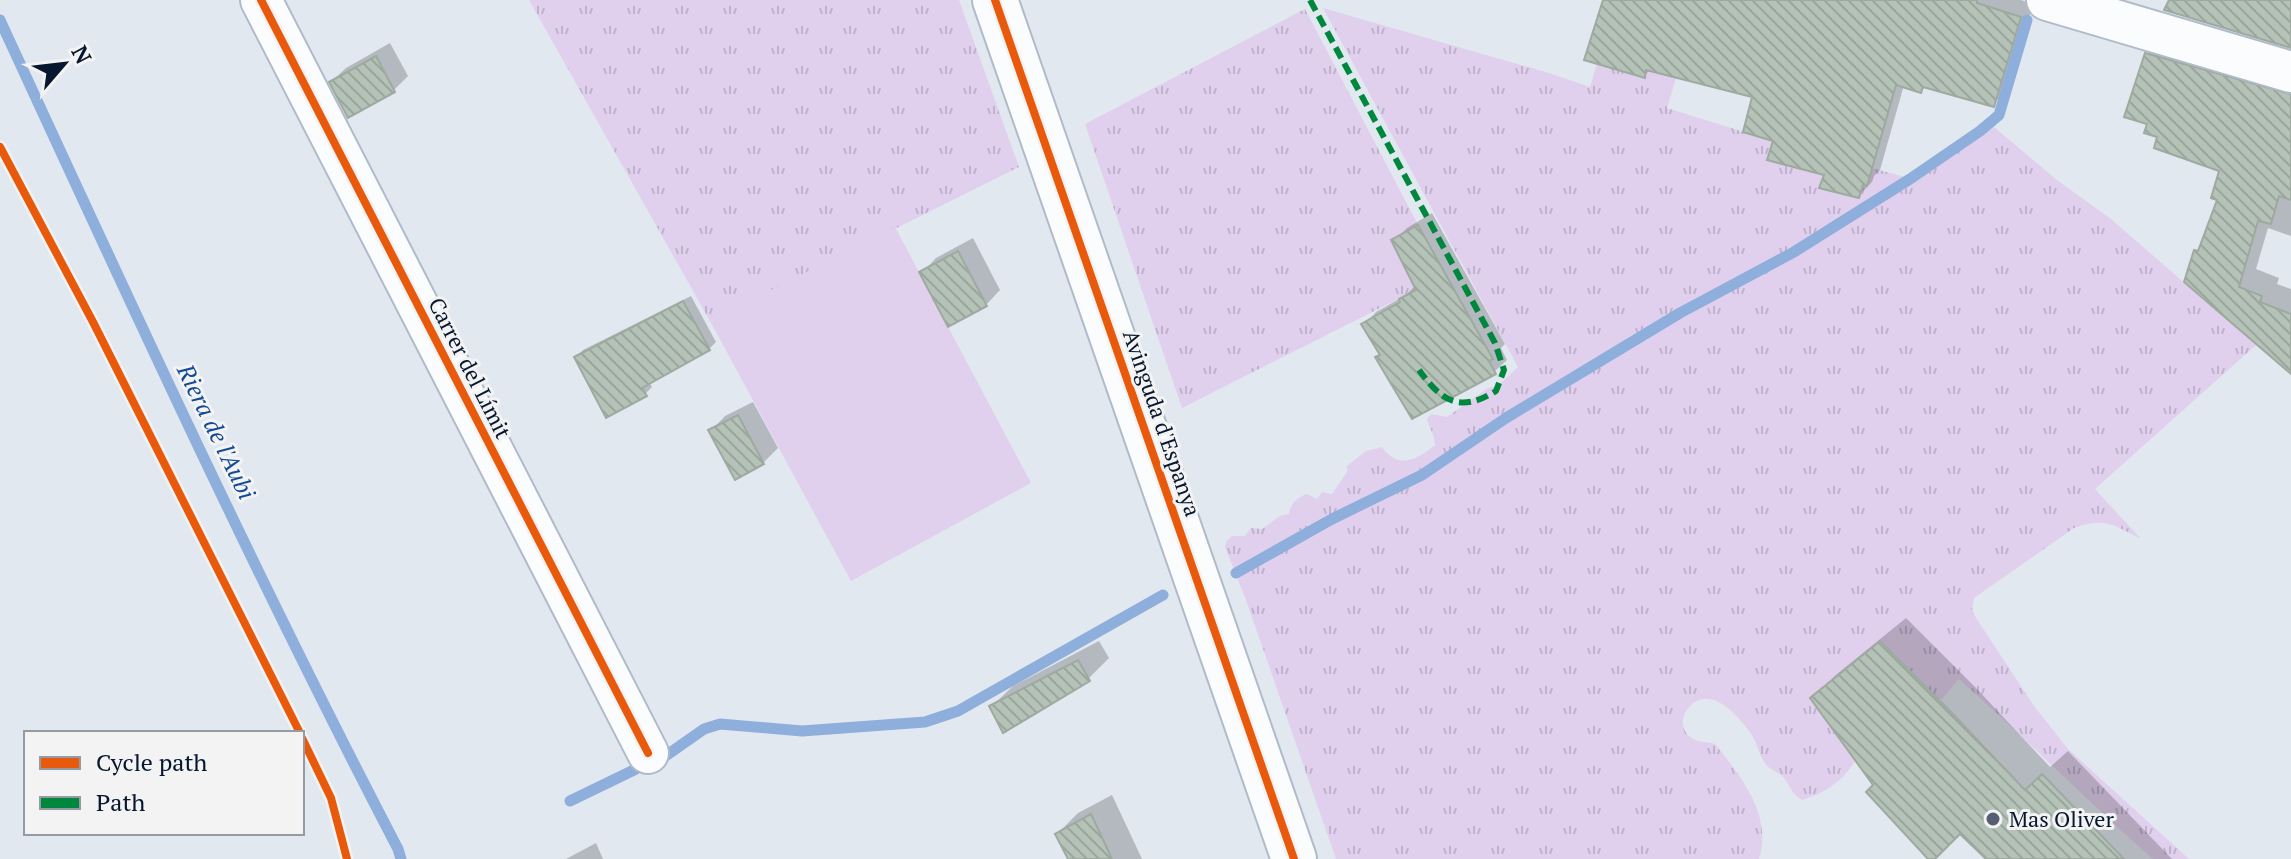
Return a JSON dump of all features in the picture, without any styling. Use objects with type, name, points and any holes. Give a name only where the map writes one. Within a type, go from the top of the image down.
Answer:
[{"type":"main road","name":"Avinguda d'Espanya","points":[[995,0],[1294,859]]},
{"type":"street","name":"Carrer del Límit","points":[[261,0],[648,753]]},
{"type":"street","points":[[2047,0],[2134,12],[2291,72]]},
{"type":"green space","points":[[529,0],[959,0],[1019,167],[710,321]]},
{"type":"green space","points":[[1323,8],[1590,87],[1597,64],[1644,78],[1647,67],[1679,68],[1667,108],[1773,141],[1768,160],[1824,175],[1819,187],[1863,185],[1872,168],[1905,177],[1902,191],[1994,127],[2057,180],[2111,219],[2256,345],[2095,489],[2141,539],[2109,524],[2093,523],[2074,528],[1974,598],[1972,611],[2034,706],[2068,749],[2189,859],[2153,859],[1959,679],[1942,699],[1810,698],[1855,761],[1833,785],[1802,800],[1782,776],[1767,766],[1750,732],[1726,706],[1710,699],[1691,705],[1684,715],[1684,730],[1692,738],[1715,744],[1752,797],[1762,827],[1759,859],[1336,859],[1225,547],[1226,542],[1232,536],[1245,536],[1251,528],[1262,529],[1280,516],[1289,514],[1297,499],[1307,494],[1317,499],[1322,492],[1332,494],[1347,472],[1347,466],[1366,451],[1382,447],[1401,460],[1421,455],[1435,445],[1427,419],[1431,414],[1447,417],[1488,388],[1498,386],[1518,367]]},
{"type":"green space","points":[[1305,9],[1418,225],[1391,240],[1416,290],[1182,408],[1085,124]]},
{"type":"green space","points":[[895,227],[1031,483],[851,581],[710,321]]},
{"type":"building","points":[[1603,0],[1977,0],[1977,3],[2021,17],[1994,107],[1923,87],[1921,93],[1896,85],[1867,186],[1863,185],[1859,198],[1819,188],[1824,175],[1767,160],[1773,141],[1743,132],[1752,97],[1646,70],[1645,78],[1584,60]]},
{"type":"building","points":[[2169,0],[2291,0],[2291,48],[2164,10]]},
{"type":"building","points":[[2145,53],[2291,94],[2291,200],[2279,196],[2271,224],[2258,221],[2239,287],[2262,296],[2260,302],[2291,314],[2291,374],[2184,282],[2194,250],[2198,251],[2217,200],[2211,198],[2219,171],[2154,148],[2157,137],[2144,133],[2147,124],[2124,117]]},
{"type":"building","points":[[376,56],[395,92],[348,118],[329,82]]},
{"type":"building","points":[[1418,225],[1493,359],[1489,361],[1496,374],[1412,419],[1375,357],[1380,355],[1361,324],[1416,290],[1391,240]]},
{"type":"building","points":[[958,251],[987,306],[948,327],[919,272]]},
{"type":"building","points":[[683,301],[710,350],[642,388],[647,396],[606,418],[574,357]]},
{"type":"building","points":[[738,415],[764,464],[735,480],[708,430]]},
{"type":"building","points":[[1880,641],[2025,790],[2042,774],[2124,859],[1986,859],[1960,834],[1935,859],[1928,859],[1866,792],[1873,785],[1810,698]]},
{"type":"building","points":[[1078,660],[1090,681],[1003,733],[989,706]]},
{"type":"building","points":[[1091,814],[1112,859],[1068,859],[1055,834]]},
{"type":"waterway","name":"Riera de l'Aubi","points":[[0,20],[194,437],[401,859]]},
{"type":"waterway","points":[[1236,573],[1332,519],[1422,475],[1506,418],[1680,313],[1794,252],[1980,131],[1999,115],[2027,20]]},
{"type":"waterway","points":[[667,755],[704,729],[720,724],[802,731],[925,722],[958,711],[1163,595]]},
{"type":"waterway","points":[[570,801],[636,769]]},
{"type":"marked path","points":[[1310,0],[1495,343],[1504,370],[1496,391],[1472,402],[1444,397],[1419,370]]},
{"type":"cycle path","points":[[261,0],[648,753]]},
{"type":"cycle path","points":[[995,0],[1294,859]]},
{"type":"cycle path","points":[[0,147],[93,322],[299,731]]},
{"type":"cycle path","points":[[304,742],[331,798],[347,859]]},
{"type":"place","name":"Mas Oliver","points":[[1993,819]]}]
